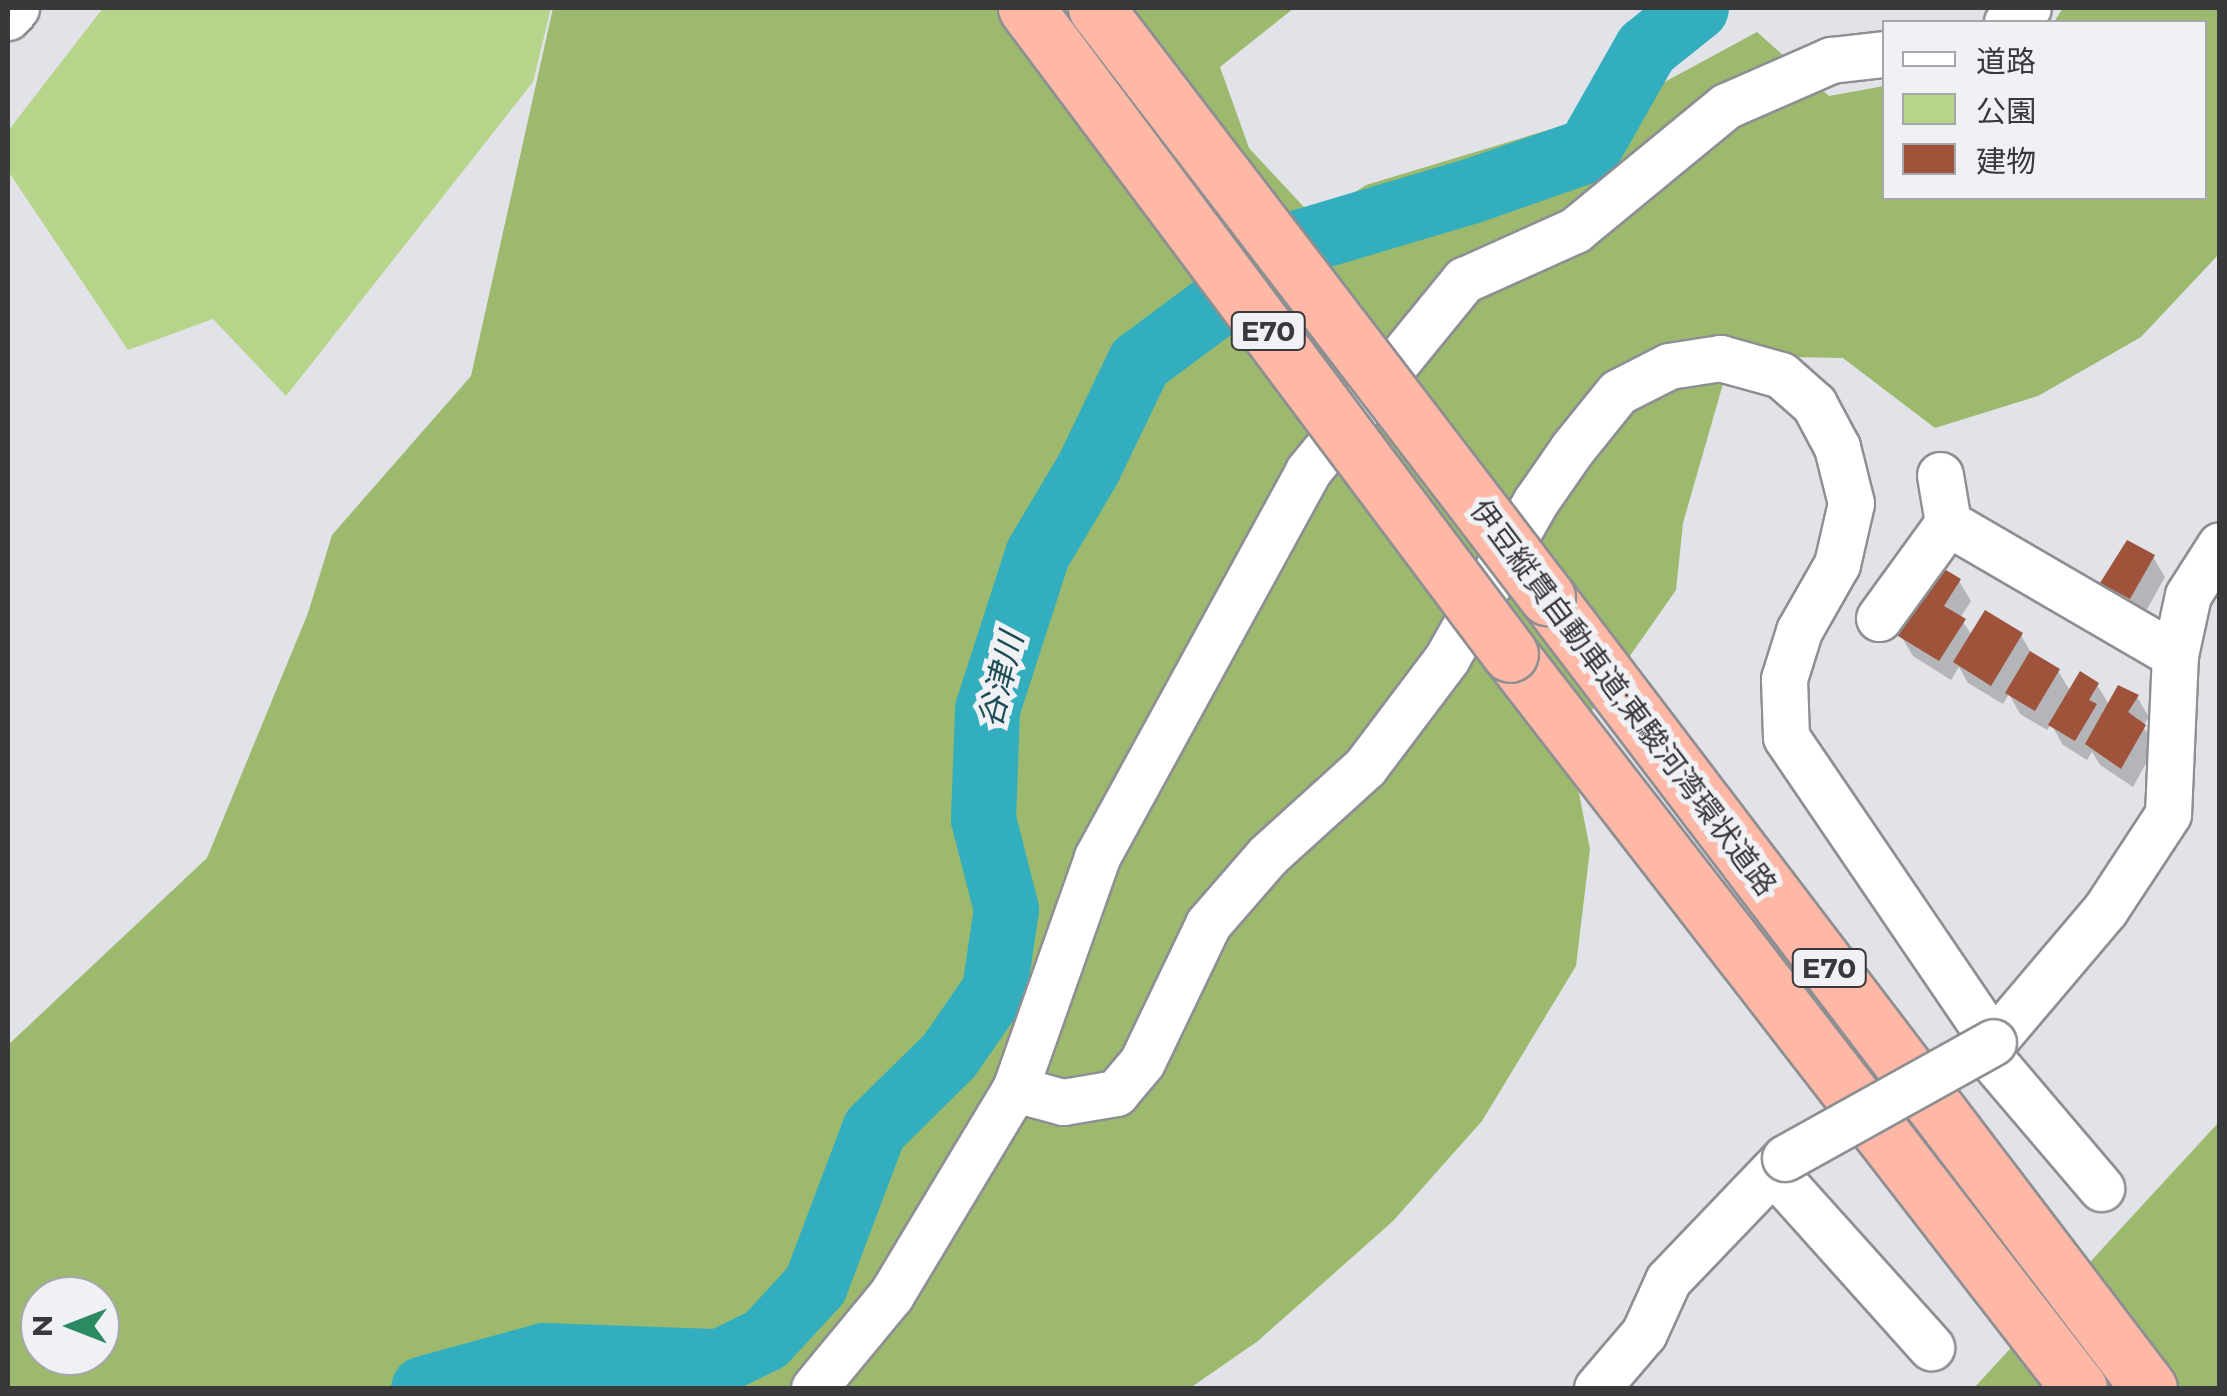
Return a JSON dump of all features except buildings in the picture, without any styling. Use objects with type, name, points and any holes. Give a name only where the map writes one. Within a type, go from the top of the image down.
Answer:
[{"type":"highway","name":"伊豆縦貫自動車道;東駿河湾環状道路","points":[[1026,8],[1510,654],[2075,1384]]},
{"type":"highway","name":"伊豆縦貫自動車道;東駿河湾環状道路","points":[[1096,8],[2149,1388]]},
{"type":"street","points":[[8,17],[16,8]]},
{"type":"street","points":[[814,1388],[892,1295],[1014,1089],[1097,856],[1308,471],[1464,280],[1575,230],[1726,106],[1831,60],[1882,54]]},
{"type":"street","points":[[1014,1089],[1063,1102],[1116,1093],[1142,1062],[1208,924],[1268,854],[1365,768],[1447,658],[1572,449],[1618,392],[1669,366],[1720,358],[1781,375],[1814,404],[1836,447],[1850,503],[1836,564],[1799,631],[1784,679],[1786,738],[1987,1045],[2101,1188]]},
{"type":"street","points":[[1879,618],[1948,523],[1940,475]]},
{"type":"street","points":[[1948,523],[2176,655]]},
{"type":"street","points":[[1597,1388],[1644,1334],[1668,1280],[1779,1164],[1987,1045],[2105,910],[2168,814],[2176,655],[2188,595],[2220,545]]},
{"type":"street","points":[[1779,1164],[1931,1348]]},
{"type":"green space","points":[[103,8],[551,8],[533,82],[286,396],[213,319],[128,350],[8,171],[8,131]]},
{"type":"green space","points":[[553,8],[1294,8],[1220,67],[1249,148],[1315,219],[1366,185],[1611,111],[1757,32],[1829,96],[1882,86],[1882,200],[2207,200],[2207,20],[2055,20],[2063,8],[2219,8],[2219,254],[2141,337],[2038,396],[1935,428],[1843,358],[1731,356],[1683,523],[1676,590],[1569,743],[1590,849],[1576,966],[1482,1121],[1393,1221],[1258,1341],[1190,1388],[8,1388],[8,1045],[207,858],[308,613],[332,535],[471,376]]},
{"type":"green space","points":[[2219,1122],[2219,1388],[1974,1388]]},
{"type":"waterway","name":"谷津川","points":[[423,1388],[544,1355],[720,1361],[765,1339],[815,1285],[874,1129],[949,1055],[994,990],[1006,909],[983,819],[987,709],[1037,554],[1088,468],[1139,362],[1302,241],[1470,191],[1588,150],[1646,48],[1696,8]]}]
